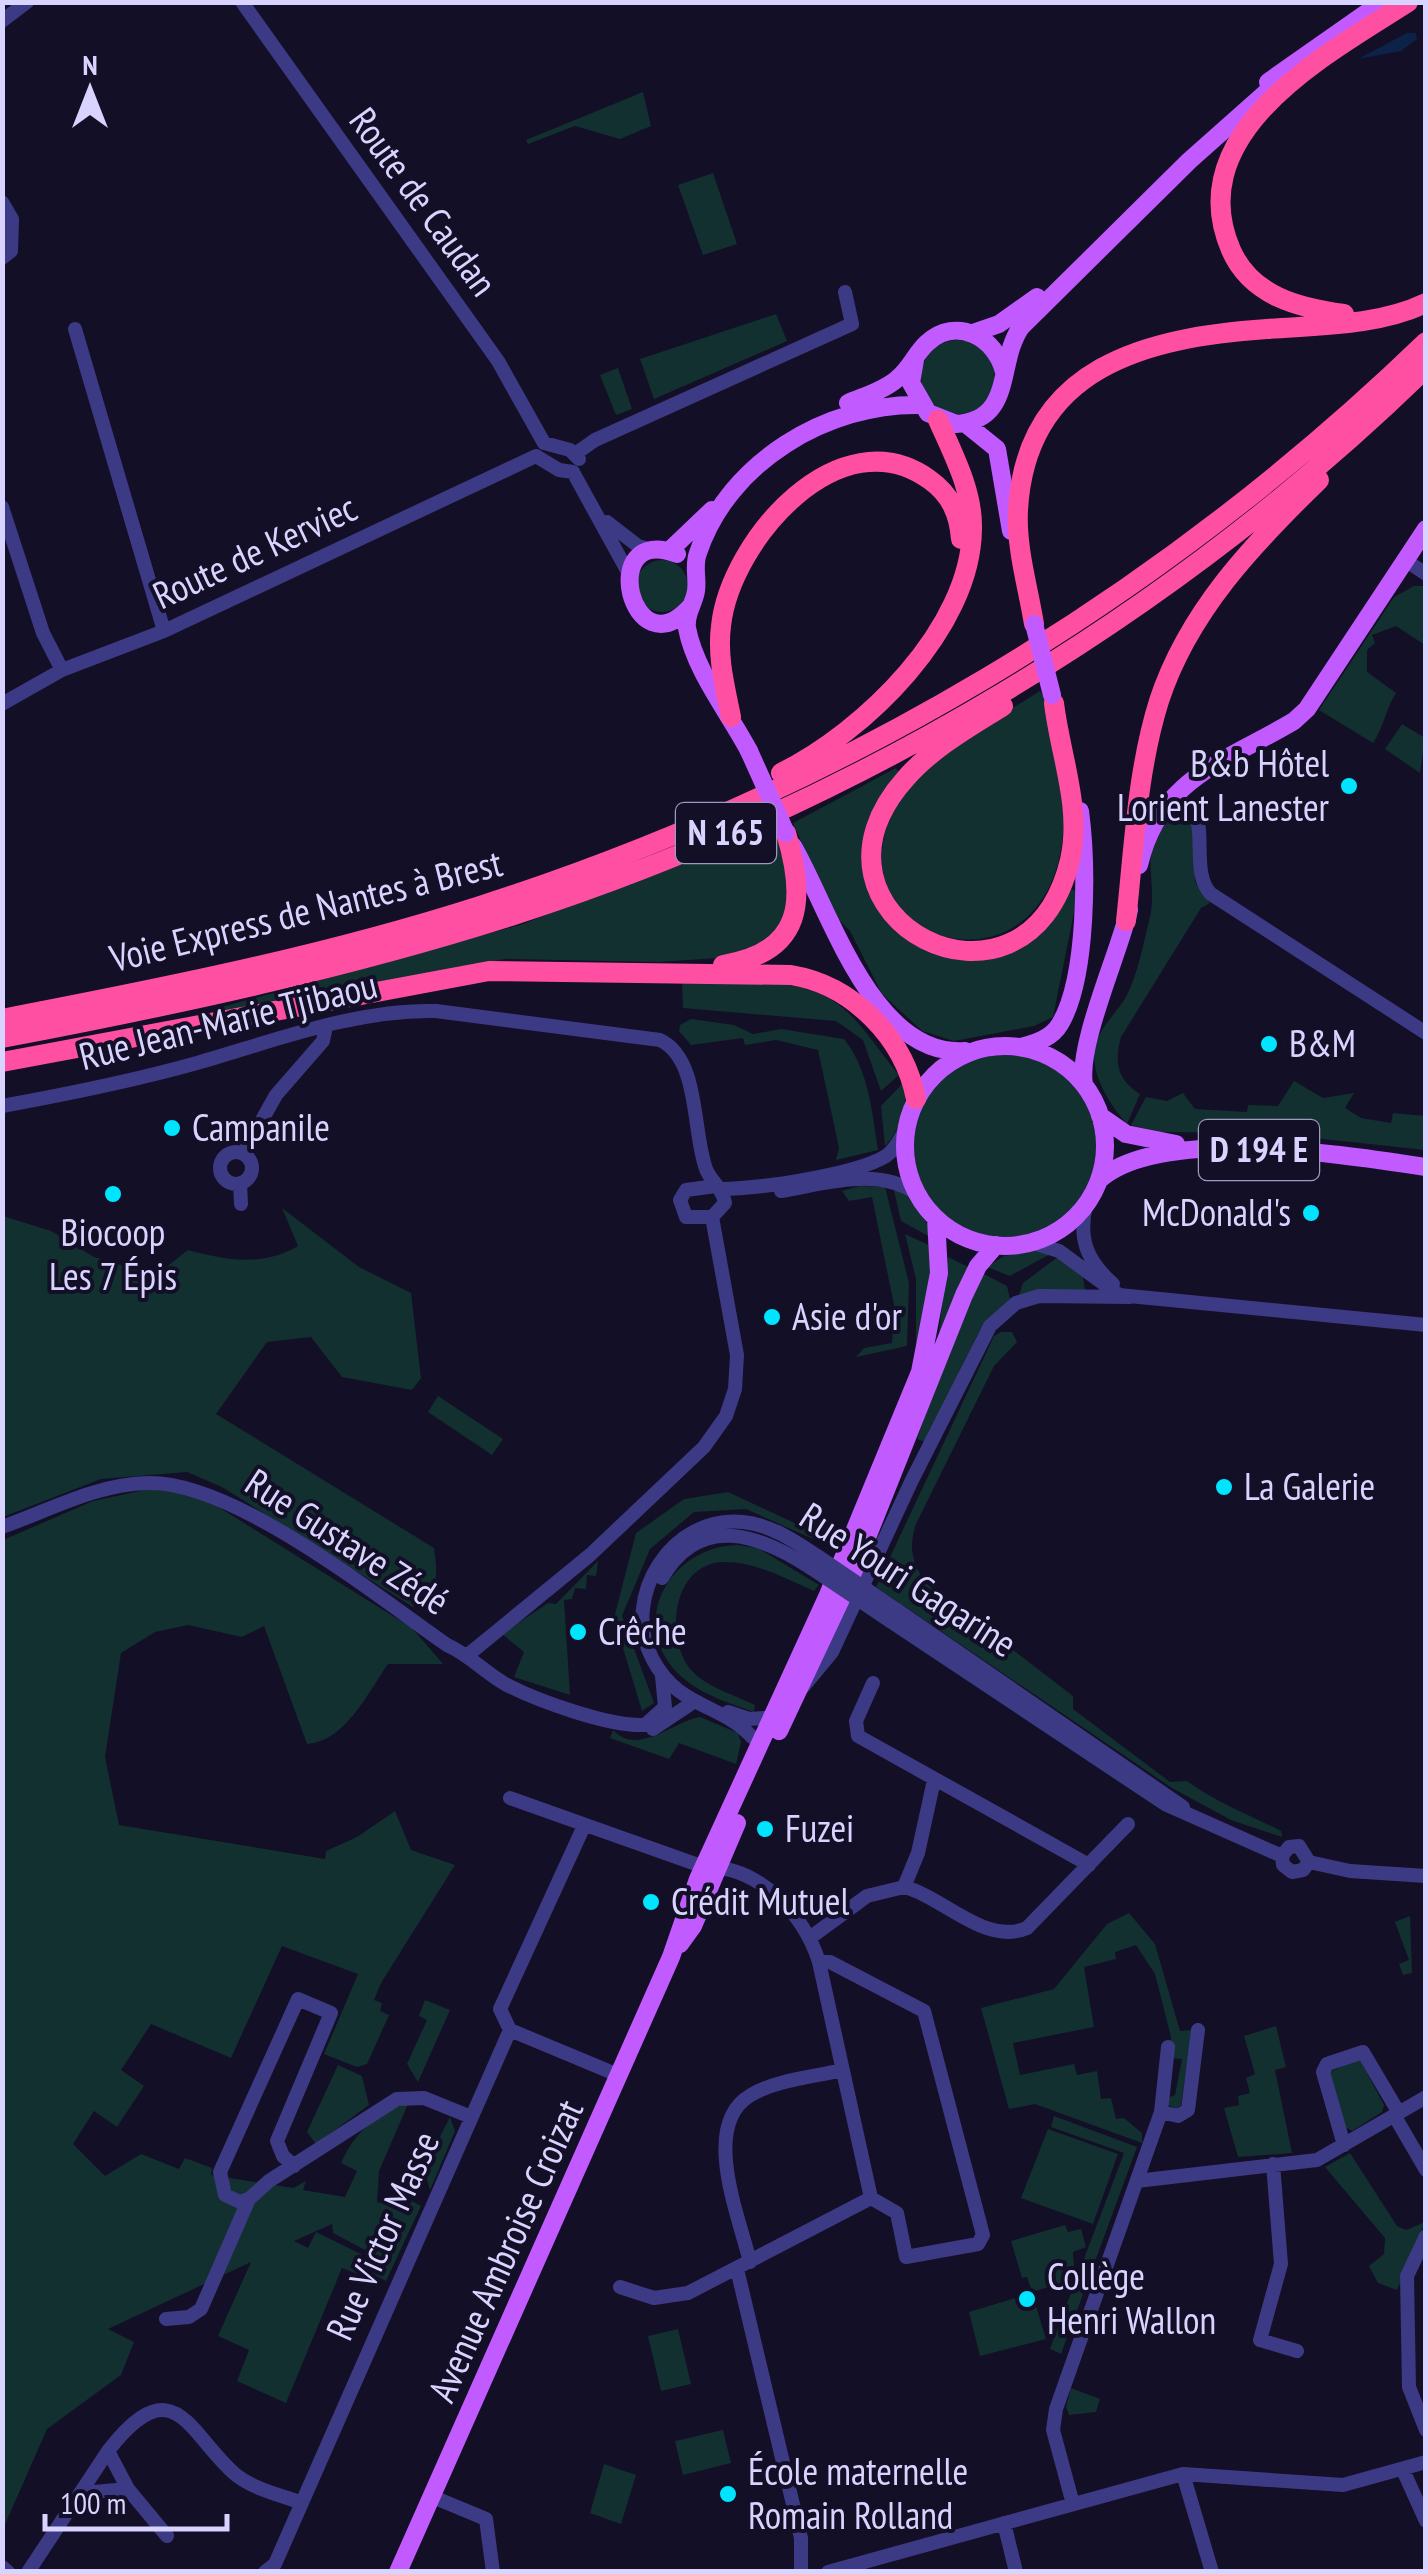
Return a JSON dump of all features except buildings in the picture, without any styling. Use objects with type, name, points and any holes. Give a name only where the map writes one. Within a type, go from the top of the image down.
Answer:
[{"type":"highway","points":[[1408,2],[1310,66],[1274,98],[1240,138],[1222,178],[1220,216],[1234,259],[1268,292],[1306,308],[1349,314],[1421,305]]},
{"type":"highway","points":[[1034,624],[1019,538],[1021,482],[1048,416],[1082,380],[1124,354],[1182,337],[1350,322],[1421,305]]},
{"type":"highway","name":"Voie Express de Nantes à Brest","points":[[2,1019],[184,983],[408,928],[572,874],[718,817],[888,735],[1033,651],[1207,531],[1318,440],[1426,342]]},
{"type":"highway","name":"Voie Express de Nantes à Brest","points":[[2,1038],[291,978],[576,894],[812,794],[956,718],[1088,638],[1215,548],[1359,430],[1426,368]]},
{"type":"highway","points":[[847,734],[928,646],[966,566],[972,514],[938,420]]},
{"type":"highway","points":[[1126,921],[1138,812],[1153,731],[1179,652],[1233,570],[1351,451],[1359,430]]},
{"type":"highway","points":[[731,718],[719,653],[721,626],[730,584],[752,542],[782,508],[840,470],[860,464],[900,465],[930,480],[953,505],[960,522],[961,562],[924,643],[847,734]]},
{"type":"highway","points":[[1053,699],[1073,797],[1070,858],[1053,902],[1022,934],[985,951],[951,952],[918,939],[890,914],[876,886],[872,849],[883,812],[907,776],[951,740],[1069,663],[1088,638]]},
{"type":"highway","name":"N 165","points":[[184,983],[211,968],[425,909],[587,856],[744,792],[847,734]]},
{"type":"highway","points":[[621,969],[726,964],[764,952],[778,941],[788,930],[799,902],[798,872],[786,833]]},
{"type":"highway","points":[[2,1062],[451,976],[522,968],[791,975],[828,984],[852,996],[880,1028],[909,1073],[916,1099]]},
{"type":"main road","points":[[691,605],[665,621],[643,615],[629,597],[629,574],[642,557],[662,551],[693,532],[744,472],[775,444],[817,417],[893,383],[938,335],[973,333],[999,324],[1032,302],[1225,118],[1281,71],[1382,2]]},
{"type":"main road","points":[[966,424],[996,406],[1012,339],[1020,327],[1189,161],[1286,75],[1396,2]]},
{"type":"main road","points":[[973,333],[991,344],[1004,372]]},
{"type":"main road","points":[[914,360],[912,383],[920,404],[938,420],[966,424],[998,449],[1004,466],[1014,556],[1053,699],[1066,731],[1078,798],[1086,880],[1083,923],[1060,1025],[1045,1038],[1021,1047],[942,1051],[920,1044],[880,1005],[858,974],[749,751],[702,667],[688,632],[697,589],[698,554],[728,501],[779,450],[820,423],[852,410],[920,404]]},
{"type":"main road","points":[[1084,1085],[1082,1056],[1122,943],[1144,845],[1166,802],[1215,764],[1294,722],[1426,529]]},
{"type":"main road","points":[[662,551],[686,560],[695,574]]},
{"type":"main road","points":[[976,1050],[935,1074],[916,1099],[905,1130],[905,1158],[917,1194],[936,1219],[954,1232],[996,1246],[1030,1242],[1063,1228],[1086,1205],[1099,1180],[1104,1148],[1100,1116],[1084,1085],[1050,1056],[1021,1047]]},
{"type":"main road","name":"D 194 E","points":[[1100,1116],[1126,1134],[1163,1143],[1301,1147],[1426,1165]]},
{"type":"main road","name":"D 194 E","points":[[1099,1180],[1124,1162],[1171,1152],[1275,1150],[1426,1165]]},
{"type":"main road","points":[[924,1380],[939,1273],[936,1219]]},
{"type":"main road","points":[[924,1380],[978,1266],[996,1246]]},
{"type":"main road","name":"Avenue Ambroise Croizat","points":[[770,1731],[796,1695],[850,1580],[924,1380]]},
{"type":"main road","name":"Avenue Ambroise Croizat","points":[[398,2572],[924,1380]]},
{"type":"main road","name":"Avenue Ambroise Croizat","points":[[671,1956],[692,1926],[728,1816],[759,1759]]},
{"type":"street","points":[[2,20],[27,2]]},
{"type":"street","name":"Route de Caudan","points":[[242,2],[498,361],[544,452]]},
{"type":"street","points":[[2,202],[12,219],[11,251],[2,258]]},
{"type":"street","points":[[544,452],[574,453],[613,431],[852,324],[845,292]]},
{"type":"street","points":[[75,329],[164,631]]},
{"type":"street","points":[[544,452],[569,472],[602,518],[629,574]]},
{"type":"street","name":"Route de Kerviec","points":[[2,704],[62,670],[164,631],[544,452]]},
{"type":"street","points":[[569,472],[580,464],[574,453]]},
{"type":"street","points":[[2,507],[43,632],[62,670]]},
{"type":"street","points":[[602,518],[638,546],[662,551]]},
{"type":"street","points":[[1405,560],[1426,574]]},
{"type":"street","points":[[1200,863],[1206,822],[1198,788],[1215,764]]},
{"type":"street","points":[[1166,802],[1187,802],[1193,807],[1200,822],[1200,879],[1211,894],[1426,1033]]},
{"type":"street","name":"Rue Jean-Marie Tjibaou","points":[[2,1106],[118,1084],[326,1026],[413,1010],[436,1011],[660,1040],[672,1046],[684,1065],[707,1174],[718,1187]]},
{"type":"street","points":[[242,1154],[276,1095],[322,1041],[326,1026]]},
{"type":"street","points":[[905,1130],[893,1150],[868,1162],[746,1190],[693,1187],[683,1193],[680,1209],[692,1220],[751,1197],[858,1180],[889,1180],[917,1194]]},
{"type":"street","name":"Rue Jean-Marie Tjibaou","points":[[693,1187],[698,1175],[698,1136]]},
{"type":"street","points":[[240,1183],[226,1180],[220,1166],[228,1154],[242,1154]]},
{"type":"street","points":[[241,1204],[240,1183],[251,1172],[242,1154]]},
{"type":"street","points":[[469,1654],[590,1554],[704,1448],[726,1416],[735,1389],[737,1355],[718,1187]]},
{"type":"street","points":[[1086,1205],[1082,1222],[1085,1250],[1103,1275],[1130,1297]]},
{"type":"street","points":[[1030,1242],[1059,1251],[1107,1290],[1130,1297]]},
{"type":"street","points":[[796,1695],[832,1652],[912,1480],[990,1326],[1016,1304],[1039,1296],[1130,1297],[1426,1325]]},
{"type":"street","name":"Rue Gustave Zédé","points":[[2,1527],[110,1488],[150,1483],[194,1488],[239,1506],[447,1645],[469,1654],[511,1687],[586,1714]]},
{"type":"street","name":"Rue Youri Gagarine","points":[[770,1731],[681,1695],[662,1676],[645,1642],[643,1605],[651,1578],[672,1545],[699,1528],[743,1522],[778,1532],[894,1616],[1204,1822],[1282,1856],[1289,1847],[1299,1846],[1309,1862],[1350,1871],[1426,1876]]},
{"type":"street","name":"Rue Youri Gagarine","points":[[770,1731],[681,1695],[662,1659],[651,1619],[655,1594],[680,1554],[714,1538],[742,1535],[815,1562]]},
{"type":"street","points":[[872,1683],[856,1721],[858,1736],[1089,1865]]},
{"type":"street","points":[[586,1714],[622,1730],[642,1732],[681,1695]]},
{"type":"street","points":[[586,1714],[645,1725],[681,1695]]},
{"type":"street","points":[[904,1886],[918,1853],[934,1780]]},
{"type":"street","points":[[510,1798],[711,1867],[787,1903],[811,1937],[819,1962],[871,2198],[898,2214],[906,2258],[978,2244],[983,2235],[924,2011],[830,1962],[819,1962]]},
{"type":"street","points":[[811,1937],[867,1896],[904,1886],[991,1930],[1016,1933],[1028,1928],[1128,1824]]},
{"type":"street","points":[[584,1826],[500,2009],[510,2030],[618,2075]]},
{"type":"street","points":[[294,2166],[283,2156],[277,2141],[331,2012],[298,1998],[220,2172],[225,2195],[240,2202],[248,2199],[397,2099],[424,2098],[471,2117]]},
{"type":"street","name":"Rue Victor Masse","points":[[265,2572],[274,2564],[510,2030]]},
{"type":"street","points":[[1161,2112],[1178,2116],[1188,2110],[1198,2030]]},
{"type":"street","points":[[1072,2504],[1054,2430],[1056,2409],[1161,2112],[1168,2047]]},
{"type":"street","points":[[1344,2145],[1323,2072],[1327,2064],[1363,2052],[1426,2170]]},
{"type":"street","points":[[800,2572],[801,2538],[744,2266],[723,2144],[729,2116],[750,2095],[842,2070]]},
{"type":"street","points":[[1137,2181],[1317,2160],[1426,2097]]},
{"type":"street","points":[[1273,2164],[1281,2264],[1260,2340],[1297,2351]]},
{"type":"street","points":[[620,2288],[654,2298],[669,2297],[744,2266],[871,2198]]},
{"type":"street","points":[[166,2319],[189,2317],[201,2308],[248,2199]]},
{"type":"street","points":[[1426,2236],[1407,2276],[1409,2387],[1426,2430]]},
{"type":"street","points":[[1409,2344],[1426,2338]]},
{"type":"street","points":[[28,2572],[121,2434],[149,2414],[172,2412],[188,2418],[233,2472],[249,2484],[300,2502]]},
{"type":"street","points":[[108,2451],[128,2489],[167,2536]]},
{"type":"street","points":[[828,2572],[1183,2474],[1343,2486],[1426,2462]]},
{"type":"street","points":[[1403,2470],[1426,2521]]},
{"type":"street","points":[[1183,2474],[1212,2572]]},
{"type":"street","points":[[82,2492],[128,2489]]},
{"type":"street","points":[[433,2497],[486,2520],[493,2572]]},
{"type":"street","points":[[1004,2523],[1016,2572]]},
{"type":"green space","points":[[643,92],[651,126],[620,139],[575,126],[528,144],[526,140]]},
{"type":"green space","points":[[713,173],[737,244],[703,255],[678,185]]},
{"type":"green space","points":[[776,314],[787,341],[654,399],[640,359]]},
{"type":"green space","points":[[958,340],[984,351],[995,377],[984,403],[958,414],[932,403],[921,377],[932,351]]},
{"type":"green space","points":[[618,368],[632,409],[616,415],[600,375]]},
{"type":"green space","points":[[662,560],[680,568],[688,586],[680,604],[662,612],[644,604],[636,586],[644,568]]},
{"type":"green space","points":[[1414,586],[1425,586],[1425,645],[1396,626],[1372,635],[1375,643],[1367,650],[1367,672],[1396,693],[1373,743],[1319,710],[1394,597]]},
{"type":"green space","points":[[1040,691],[1054,731],[1064,798],[1054,877],[1026,918],[988,937],[947,937],[911,920],[887,888],[883,844],[905,791],[917,777],[967,736]]},
{"type":"green space","points":[[1402,724],[1425,738],[1420,773],[1385,749]]},
{"type":"green space","points":[[896,768],[900,774],[877,810],[863,850],[865,878],[874,903],[910,941],[934,953],[986,959],[1022,946],[1045,924],[1070,889],[1078,892],[1053,1017],[1034,1026],[954,1041],[922,1031],[882,994],[850,931],[834,915],[793,823]]},
{"type":"green space","points":[[1179,808],[1193,815],[1195,882],[1210,903],[1201,908],[1121,1037],[1119,1069],[1126,1083],[1140,1094],[1127,1124],[1100,1083],[1095,1046],[1134,978],[1152,905],[1152,850],[1164,823]]},
{"type":"green space","points":[[773,826],[793,893],[777,932],[734,957],[658,962],[505,959],[225,1013],[222,1007],[523,924]]},
{"type":"green space","points":[[682,983],[766,983],[808,989],[843,1008],[899,1075],[881,1091],[863,1040],[836,1021],[683,1008]]},
{"type":"green space","points":[[691,1019],[734,1025],[753,1034],[781,1029],[844,1039],[864,1078],[878,1150],[836,1160],[839,1148],[818,1050],[776,1040],[745,1045],[743,1038],[691,1045],[679,1031],[680,1025]]},
{"type":"green space","points":[[1005,1055],[1040,1062],[1069,1082],[1089,1111],[1096,1146],[1089,1181],[1069,1210],[1040,1230],[1005,1237],[970,1230],[941,1210],[921,1181],[914,1146],[921,1111],[941,1082],[970,1062]]},
{"type":"green space","points":[[1294,1081],[1323,1098],[1354,1093],[1345,1108],[1361,1118],[1391,1123],[1393,1113],[1425,1116],[1425,1150],[1268,1133],[1158,1132],[1131,1125],[1146,1097],[1167,1101],[1183,1093],[1195,1109],[1247,1112],[1248,1105],[1278,1106]]},
{"type":"green space","points":[[904,1082],[902,1116],[885,1146],[881,1106]]},
{"type":"green space","points":[[860,1186],[885,1187],[909,1283],[907,1346],[856,1357],[864,1348],[892,1343],[894,1305],[872,1197],[849,1201],[842,1191]]},
{"type":"green space","points":[[893,1186],[917,1208],[932,1238],[901,1221]]},
{"type":"green space","points":[[282,1208],[359,1267],[411,1293],[421,1378],[412,1390],[342,1377],[311,1337],[267,1342],[216,1414],[434,1548],[435,1582],[428,1596],[413,1607],[222,1487],[187,1472],[101,1479],[3,1517],[3,1216],[51,1231],[94,1257],[149,1273],[165,1268],[188,1250],[244,1260],[285,1253],[298,1246]]},
{"type":"green space","points":[[905,1234],[933,1247],[927,1307],[916,1349],[916,1279]]},
{"type":"green space","points":[[1041,1249],[1052,1253],[1010,1276],[987,1267],[1004,1256]]},
{"type":"green space","points":[[1059,1256],[1083,1277],[1085,1291],[1043,1290],[1018,1298],[1023,1283]]},
{"type":"green space","points":[[948,1257],[970,1268],[941,1332],[939,1331]]},
{"type":"green space","points":[[982,1273],[1007,1286],[1010,1299],[979,1331],[925,1442],[917,1439],[961,1316]]},
{"type":"green space","points":[[1012,1332],[1017,1342],[994,1366],[916,1524],[912,1548],[918,1570],[927,1584],[1073,1696],[1073,1709],[1170,1782],[1187,1781],[1281,1831],[1282,1837],[1231,1820],[1172,1788],[876,1587],[994,1336]]},
{"type":"green space","points":[[438,1396],[503,1439],[492,1455],[428,1412]]},
{"type":"green space","points":[[149,1489],[201,1496],[412,1628],[443,1664],[388,1664],[344,1725],[321,1741],[307,1744],[264,1626],[242,1637],[188,1625],[155,1632],[121,1653],[105,1757],[119,1825],[325,1859],[326,1851],[357,1837],[395,1811],[411,1850],[455,1865],[381,1983],[374,2000],[382,2003],[380,2011],[389,2015],[367,2064],[357,2067],[324,2054],[358,1974],[282,1946],[231,2058],[151,2024],[121,2070],[144,2086],[117,2127],[94,2111],[73,2144],[105,2176],[141,2154],[179,2169],[185,2158],[212,2168],[211,2175],[293,2188],[306,2181],[303,2190],[345,2197],[357,2171],[341,2163],[352,2143],[377,2118],[408,2104],[379,2171],[377,2202],[407,2209],[412,2201],[421,2206],[386,2281],[368,2272],[367,2251],[333,2233],[332,2224],[294,2241],[308,2248],[316,2232],[361,2254],[366,2262],[360,2275],[342,2268],[286,2403],[237,2381],[249,2350],[218,2336],[251,2262],[108,2329],[134,2342],[121,2375],[47,2429],[3,2529],[3,1540],[93,1501]]},
{"type":"green space","points":[[728,1492],[829,1539],[824,1544],[746,1509],[694,1512],[650,1549],[622,1616],[654,1703],[642,1711],[614,1618],[636,1533],[684,1499]]},
{"type":"green space","points":[[737,1545],[758,1548],[819,1585],[814,1591],[759,1568],[725,1562],[694,1573],[685,1586],[676,1618],[681,1652],[688,1666],[710,1684],[755,1705],[754,1712],[708,1694],[683,1678],[666,1658],[657,1636],[656,1614],[674,1575],[712,1549]]},
{"type":"green space","points":[[598,1561],[596,1576],[587,1575],[586,1589],[575,1588],[572,1599],[564,1600],[570,1695],[514,1677],[524,1652],[502,1634],[548,1603],[556,1604]]},
{"type":"green space","points":[[700,1717],[738,1733],[741,1742],[736,1764],[679,1743],[669,1759],[610,1738],[613,1730],[633,1740],[645,1739]]},
{"type":"green space","points":[[1129,1913],[1155,1944],[1180,2031],[1192,2030],[1181,2105],[1176,2109],[1168,2105],[1168,2098],[1175,2095],[1182,2059],[1170,2058],[1171,2037],[1155,1974],[1136,1945],[1115,1952],[1116,1959],[1084,1967],[1094,2027],[1013,2043],[1020,2075],[1074,2064],[1077,2075],[1097,2071],[1101,2099],[1111,2098],[1116,2119],[1124,2118],[1142,2133],[1142,2143],[1035,2104],[1009,2109],[981,2008],[1054,1989],[1107,1924]]},
{"type":"green space","points":[[1410,1916],[1412,1973],[1403,1975],[1399,1964],[1409,1960],[1395,1922]]},
{"type":"green space","points":[[425,2000],[450,2010],[418,2082],[407,2064],[427,2020],[419,2016]]},
{"type":"green space","points":[[1276,2026],[1286,2067],[1275,2070],[1292,2153],[1238,2157],[1224,2108],[1239,2105],[1238,2096],[1250,2093],[1246,2078],[1255,2074],[1244,2036]]},
{"type":"green space","points":[[1359,2058],[1384,2105],[1382,2112],[1352,2131],[1345,2127],[1330,2072]]},
{"type":"green space","points":[[338,2065],[362,2076],[369,2105],[316,2144],[307,2132]]},
{"type":"green space","points":[[1054,2116],[1137,2147],[1061,2354],[1050,2349],[1124,2153],[1051,2127]]},
{"type":"green space","points":[[450,2117],[455,2131],[430,2190],[424,2168]]},
{"type":"green space","points":[[1048,2129],[1118,2154],[1093,2224],[1021,2198]]},
{"type":"green space","points":[[1350,2153],[1397,2226],[1406,2230],[1425,2222],[1397,2290],[1378,2283],[1369,2266],[1384,2254],[1385,2238],[1325,2167]]},
{"type":"green space","points":[[1065,2225],[1068,2232],[1081,2229],[1086,2247],[1073,2252],[1075,2279],[1032,2292],[1027,2277],[1022,2278],[1011,2241]]},
{"type":"green space","points":[[1032,2293],[1046,2339],[980,2356],[969,2312]]},
{"type":"green space","points":[[678,2329],[691,2384],[661,2391],[648,2336]]},
{"type":"green space","points":[[1071,2388],[1100,2399],[1096,2412],[1069,2415],[1066,2407]]},
{"type":"green space","points":[[723,2430],[731,2463],[683,2475],[675,2441]]},
{"type":"green space","points":[[604,2464],[636,2475],[621,2524],[590,2513]]},
{"type":"water","points":[[1407,33],[1416,33],[1417,39],[1401,51],[1358,59]]},
{"type":"place","name":"B&b Hôtel Lorient Lanester","points":[[1349,786]]},
{"type":"place","name":"B&M","points":[[1269,1044]]},
{"type":"place","name":"Campanile","points":[[172,1128]]},
{"type":"place","name":"Biocoop Les 7 Épis","points":[[113,1194]]},
{"type":"place","name":"McDonald's","points":[[1311,1213]]},
{"type":"place","name":"Asie d'or","points":[[772,1317]]},
{"type":"place","name":"La Galerie","points":[[1224,1487]]},
{"type":"place","name":"Crêche","points":[[578,1632]]},
{"type":"place","name":"Fuzei","points":[[765,1829]]},
{"type":"place","name":"Crédit Mutuel","points":[[651,1902]]},
{"type":"place","name":"Collège Henri Wallon","points":[[1027,2299]]},
{"type":"place","name":"École maternelle Romain Rolland","points":[[728,2494]]}]
